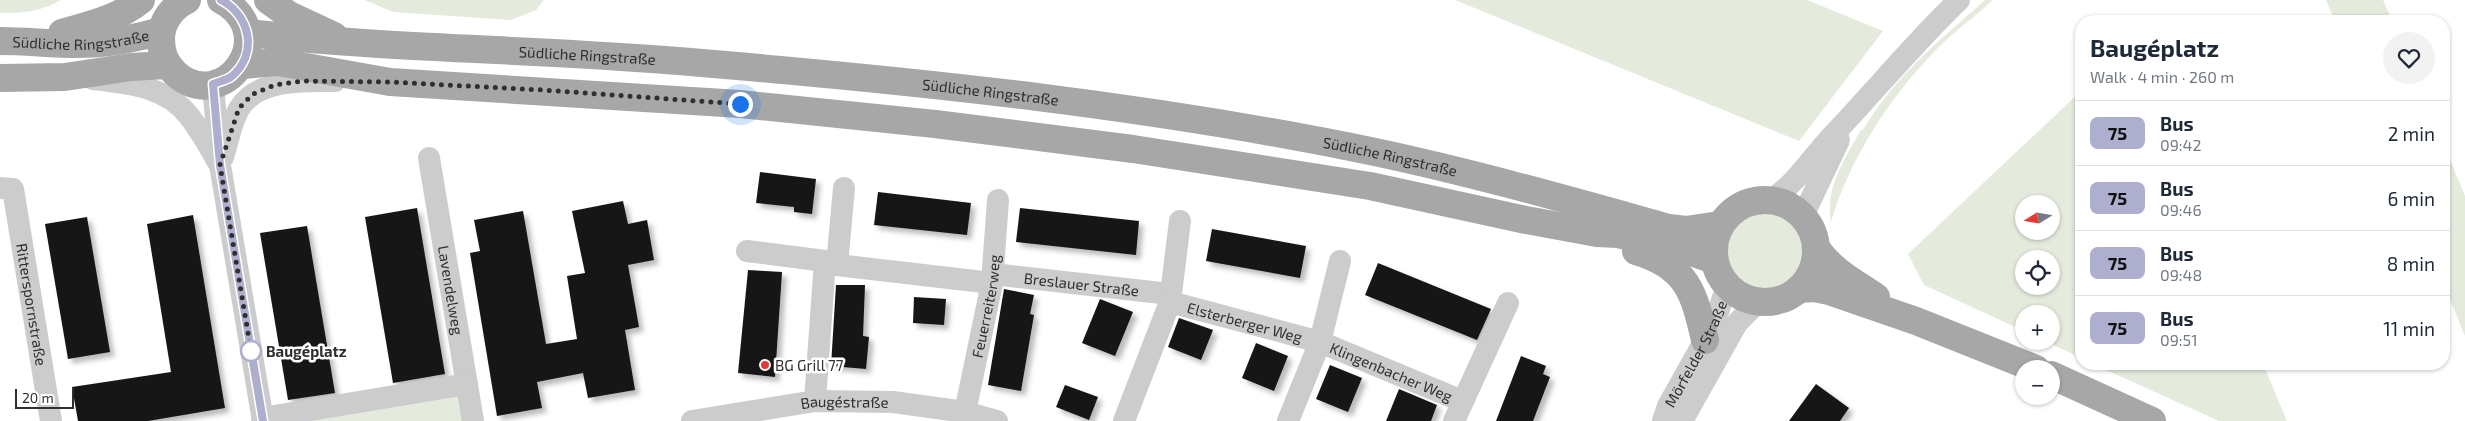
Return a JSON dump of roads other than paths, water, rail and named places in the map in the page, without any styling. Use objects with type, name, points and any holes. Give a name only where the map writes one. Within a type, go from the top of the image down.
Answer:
[{"type":"main road","points":[[31,41],[98,23],[130,9],[140,0]]},
{"type":"main road","name":"Südliche Ringstraße","points":[[167,65],[161,50],[161,32],[168,15],[187,0]]},
{"type":"main road","points":[[0,78],[64,77],[131,67],[167,65],[182,79],[197,85],[213,84],[230,78],[242,65],[247,53],[248,33],[244,20],[232,6],[221,0]]},
{"type":"main road","points":[[268,0],[289,15],[348,43]]},
{"type":"main road","name":"Südliche Ringstraße","points":[[0,42],[31,41],[77,44],[130,40],[161,32]]},
{"type":"main road","name":"Südliche Ringstraße","points":[[248,33],[348,43],[534,51],[698,62],[933,85],[1104,107],[1298,137],[1377,152],[1455,170],[1669,228],[1686,230],[1719,225]]},
{"type":"main road","name":"Südliche Ringstraße","points":[[242,65],[260,62],[299,64],[332,73],[390,82],[543,90],[740,104],[1038,136],[1370,186],[1597,233],[1618,234],[1677,246],[1714,260]]},
{"type":"main road","points":[[1799,290],[1812,270],[1816,248],[1813,231],[1803,216],[1794,208],[1772,199],[1756,199],[1742,204],[1729,213],[1719,225],[1714,242],[1714,260],[1718,274],[1727,286],[1741,297],[1758,302],[1780,300],[1799,290],[1814,288],[1829,291],[1916,321],[2015,361]]},
{"type":"main road","points":[[1597,233],[1624,248],[1654,256],[1669,263],[1687,283],[1697,304],[1705,340]]},
{"type":"main road","points":[[1816,248],[1826,262],[1838,272],[1916,321]]},
{"type":"main road","points":[[2060,379],[2152,421]]},
{"type":"street","points":[[1772,199],[1788,189],[1831,136],[1856,112],[1883,78],[1959,0]]},
{"type":"street","points":[[64,77],[129,83],[148,88],[168,97],[188,114],[220,165]]},
{"type":"street","name":"Südliche Ringstraße","points":[[220,165],[239,108],[253,94],[275,85],[302,81],[390,82]]},
{"type":"street","points":[[213,84],[220,165],[262,419],[466,384]]},
{"type":"street","points":[[1803,216],[1836,146],[1856,112]]},
{"type":"street","name":"Lavendelweg","points":[[429,158],[473,421]]},
{"type":"street","name":"Ritterspornstraße","points":[[7,188],[51,421]]},
{"type":"street","points":[[815,401],[831,263],[844,188]]},
{"type":"street","name":"Feuerreiterweg","points":[[965,412],[992,278],[998,200]]},
{"type":"street","name":"Elsterberger Weg","points":[[1124,421],[1170,298],[1180,221]]},
{"type":"street","name":"Breslauer Straße","points":[[747,251],[831,263],[992,278],[1170,298]]},
{"type":"street","name":"Elsterberger Weg","points":[[1288,421],[1320,342],[1340,261]]},
{"type":"street","name":"Mörfelder Straße","points":[[1663,421],[1668,406],[1705,340],[1727,286]]},
{"type":"street","name":"Elsterberger Weg","points":[[1170,298],[1320,342]]},
{"type":"street","name":"Mörfelder Straße","points":[[1682,421],[1737,323],[1758,302]]},
{"type":"street","name":"Klingenbacher Weg","points":[[1320,342],[1458,411],[1508,303]]},
{"type":"street","name":"Baugéstraße","points":[[692,421],[815,401],[892,402],[965,412],[997,421]]},
{"type":"place","name":"Baugéplatz","points":[[251,351]]},
{"type":"place","name":"BG Grill 77","points":[[765,365]]}]
